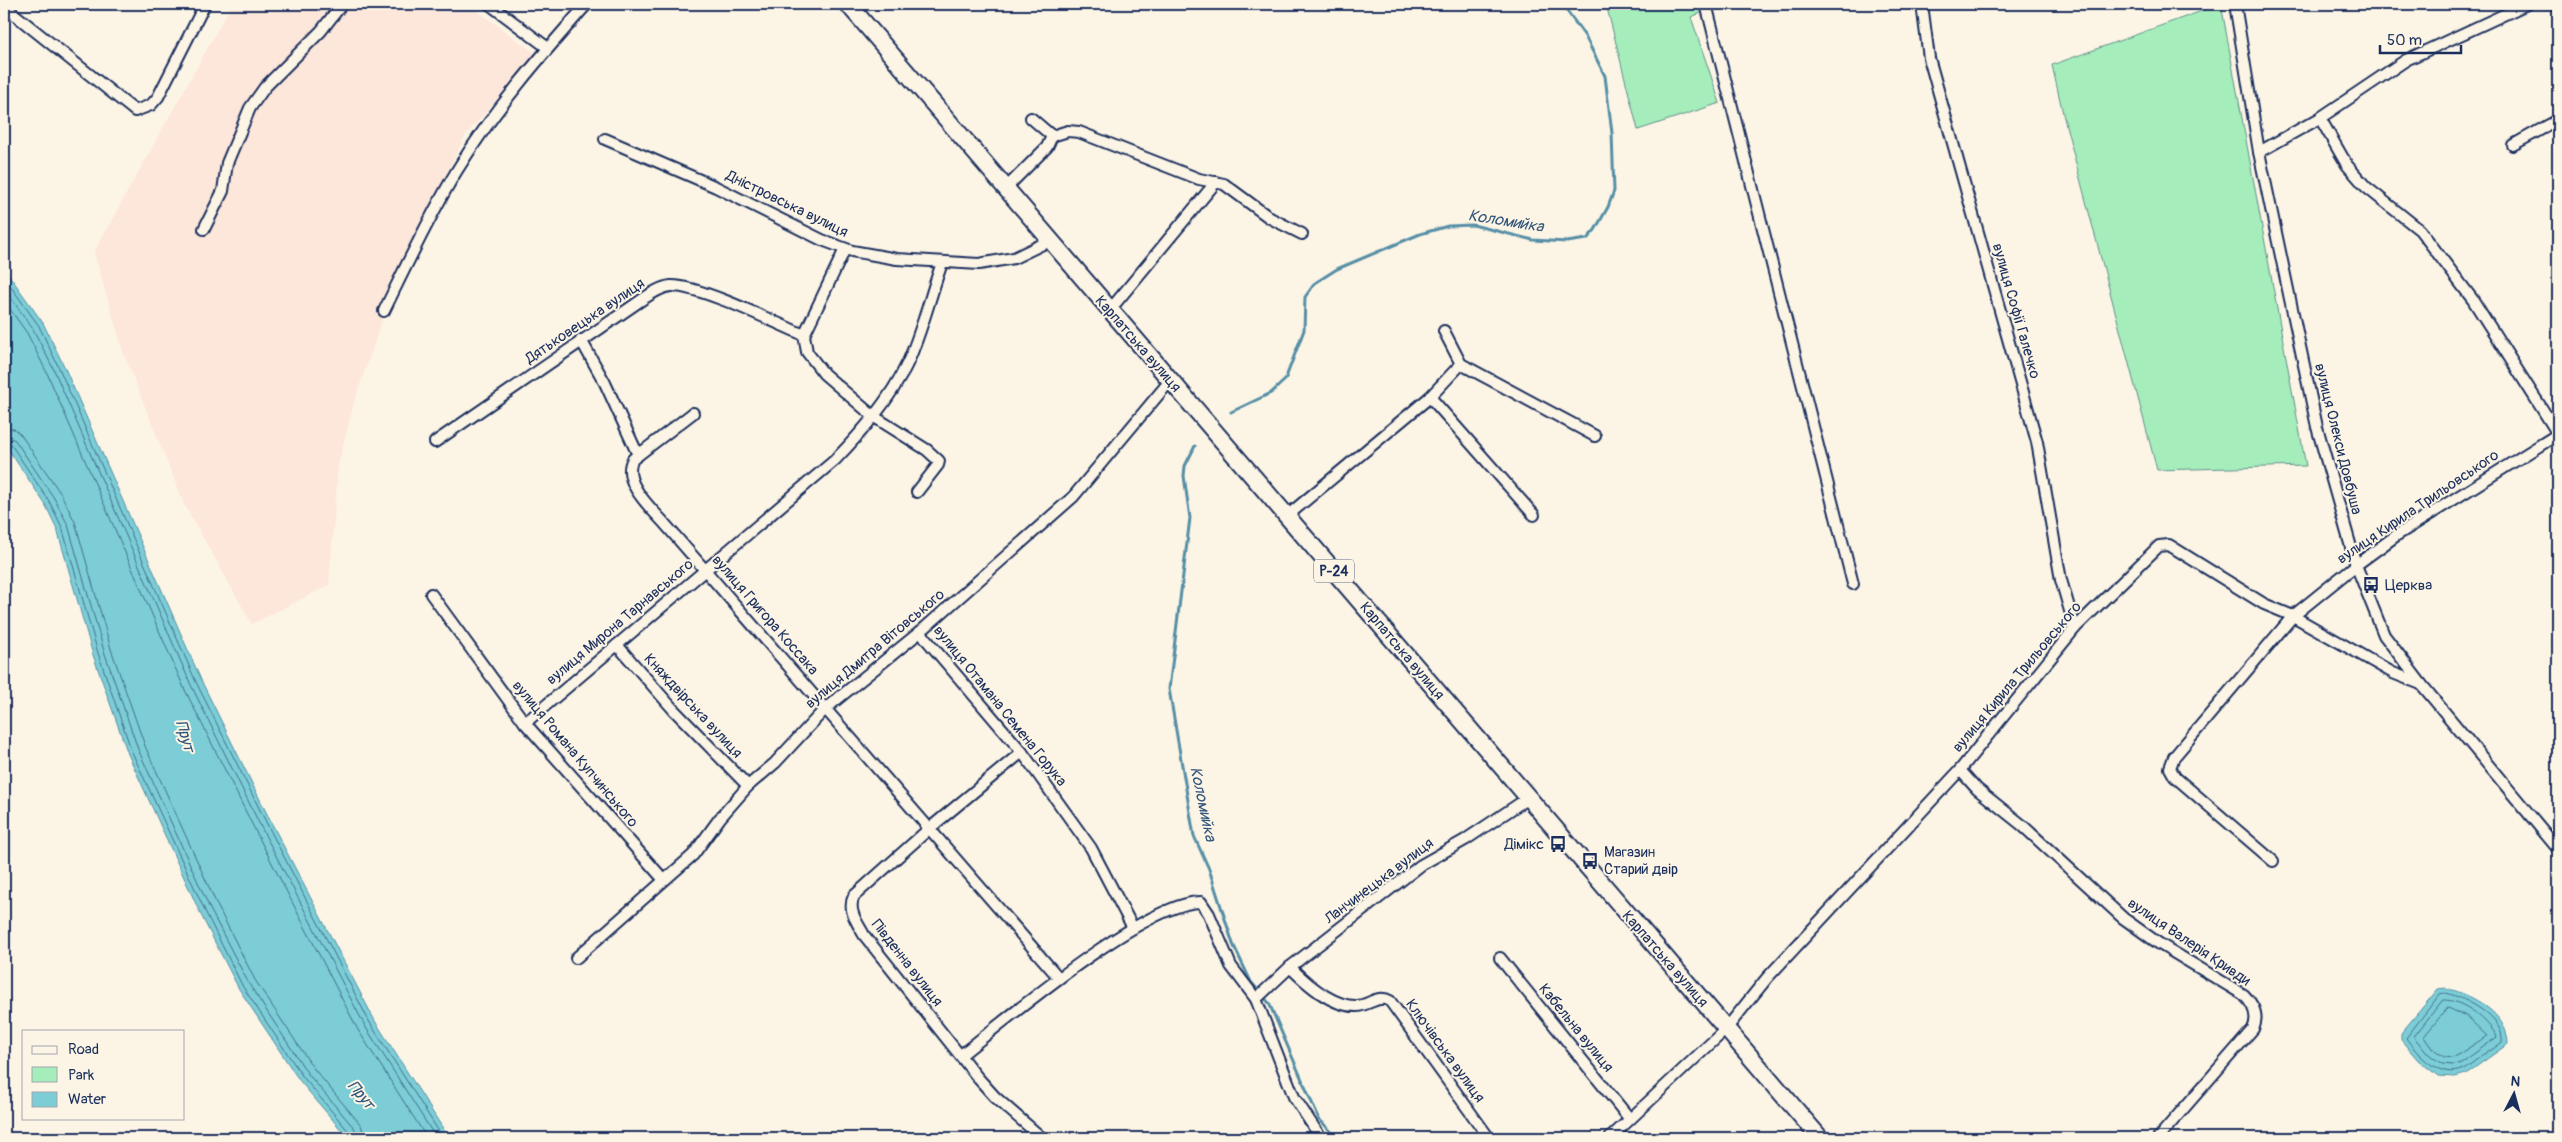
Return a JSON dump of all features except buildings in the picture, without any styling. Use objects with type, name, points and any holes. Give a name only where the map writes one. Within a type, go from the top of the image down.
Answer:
[{"type":"main road","name":"Карпатська вулиця","points":[[848,4],[1169,382],[1287,516],[1820,1138]]},
{"type":"street","points":[[4,6],[135,111],[151,105],[158,97],[205,4]]},
{"type":"street","points":[[204,229],[223,191],[227,163],[250,108],[265,87],[321,31],[342,4]]},
{"type":"street","points":[[489,4],[548,48]]},
{"type":"street","points":[[384,311],[430,217],[456,172],[512,92],[587,4]]},
{"type":"street","points":[[1706,4],[1852,584]]},
{"type":"street","name":"вулиця Софії Галечко","points":[[1922,4],[1930,58],[2037,442],[2060,580],[2075,628]]},
{"type":"street","name":"вулиця Олекси Довбуша","points":[[2235,4],[2259,152],[2317,427],[2356,565],[2384,635],[2422,685],[2558,849]]},
{"type":"street","points":[[2259,152],[2320,118],[2406,60],[2527,4]]},
{"type":"street","points":[[1031,118],[1052,136]]},
{"type":"street","points":[[2320,118],[2349,168],[2366,187],[2420,230],[2462,284],[2558,434]]},
{"type":"street","points":[[2513,145],[2558,120]]},
{"type":"street","points":[[1005,189],[1047,147],[1052,136],[1068,131],[1079,132],[1154,163],[1208,182],[1216,182],[1232,188],[1270,218],[1302,234]]},
{"type":"street","name":"Дністровська вулиця","points":[[605,139],[716,187],[822,240],[845,249],[897,259],[972,264],[1002,262],[1024,255],[1049,241]]},
{"type":"street","points":[[1109,311],[1216,182]]},
{"type":"street","points":[[845,249],[804,335],[808,352],[824,374],[873,416],[927,450],[939,461],[917,492]]},
{"type":"street","name":"вулиця Мирона Тарнавського","points":[[525,723],[835,460],[873,416],[893,389],[907,364],[942,262]]},
{"type":"street","name":"Дятьковецька вулиця","points":[[435,442],[651,293],[670,286],[702,293],[804,335]]},
{"type":"street","points":[[1444,331],[1461,364],[1595,436]]},
{"type":"street","points":[[581,340],[605,383],[638,455],[693,413]]},
{"type":"street","points":[[1287,516],[1430,397],[1461,364]]},
{"type":"street","name":"вулиця Дмитра Вітовського","points":[[576,958],[693,855],[720,818],[748,786],[774,763],[826,709],[920,632],[1073,497],[1169,382]]},
{"type":"street","points":[[1430,397],[1534,516]]},
{"type":"street","name":"вулиця Кирила Трильовського","points":[[1610,1138],[1629,1118],[1726,1029],[1779,964],[1960,770],[2075,628],[2154,550],[2164,544],[2264,604],[2293,616],[2356,565],[2397,535],[2558,434]]},
{"type":"street","name":"вулиця Григора Коссака","points":[[638,455],[630,468],[634,486],[664,524],[1059,978]]},
{"type":"street","name":"вулиця Романа Купчинського","points":[[431,594],[525,723],[664,880]]},
{"type":"street","points":[[2273,861],[2175,777],[2170,768],[2174,757],[2293,616],[2393,673],[2422,685]]},
{"type":"street","name":"вулиця Отамана Семена Горука","points":[[920,632],[1022,752],[1096,856],[1133,928]]},
{"type":"street","name":"Княждвірська вулиця","points":[[617,645],[673,709],[748,786]]},
{"type":"street","name":"Південна вулиця","points":[[1022,752],[930,828],[854,896],[850,903],[853,914],[864,935],[995,1097],[1042,1138]]},
{"type":"street","name":"вулиця Валерія Кривди","points":[[1960,770],[1976,789],[2016,820],[2123,918],[2248,999],[2257,1018],[2253,1029],[2242,1044],[2158,1138]]},
{"type":"street","name":"Ланчинецька вулиця","points":[[1260,995],[1290,967],[1421,865],[1465,840],[1528,798]]},
{"type":"street","points":[[961,1055],[1059,978],[1133,928],[1171,909],[1192,902],[1201,902],[1209,914],[1231,966],[1260,995],[1294,1097],[1321,1138]]},
{"type":"street","name":"Кабельна вулиця","points":[[1500,958],[1629,1118]]},
{"type":"street","name":"Ключівська вулиця","points":[[1290,967],[1312,986],[1336,1001],[1355,1006],[1379,999],[1390,1001],[1489,1138]]},
{"type":"shaded area","points":[[232,4],[468,4],[536,54],[465,136],[400,267],[355,399],[338,465],[329,585],[252,624],[184,504],[124,354],[94,252]]},
{"type":"green space","points":[[1606,4],[1724,4],[1691,17],[1720,103],[1638,130]]},
{"type":"green space","points":[[2221,4],[2306,466],[2157,470],[2064,118],[2052,65]]},
{"type":"water","name":"Прут","points":[[4,268],[43,323],[64,366],[201,680],[271,822],[375,1021],[449,1138],[348,1138],[299,1080],[239,989],[201,915],[128,754],[93,655],[57,529],[45,504],[4,443]]},
{"type":"water","points":[[2446,988],[2467,995],[2496,1015],[2506,1033],[2508,1044],[2466,1074],[2455,1077],[2438,1076],[2418,1060],[2401,1040],[2401,1033],[2438,989]]},
{"type":"waterway","name":"Коломийка","points":[[1231,412],[1271,393],[1285,380],[1304,330],[1305,297],[1315,283],[1337,269],[1420,234],[1448,226],[1473,225],[1533,240],[1567,242],[1587,239],[1595,230],[1608,207],[1614,191],[1612,133],[1605,76],[1585,36],[1562,4]]},
{"type":"waterway","name":"Коломийка","points":[[1195,446],[1185,466],[1184,476],[1190,518],[1169,689],[1194,836],[1209,869],[1233,944],[1251,982],[1269,1003],[1319,1119],[1337,1138]]},
{"type":"place","name":"Церква","points":[[2371,585]]},
{"type":"place","name":"Дімікс","points":[[1558,844]]},
{"type":"place","name":"Магазин Старий двір","points":[[1590,861]]}]
